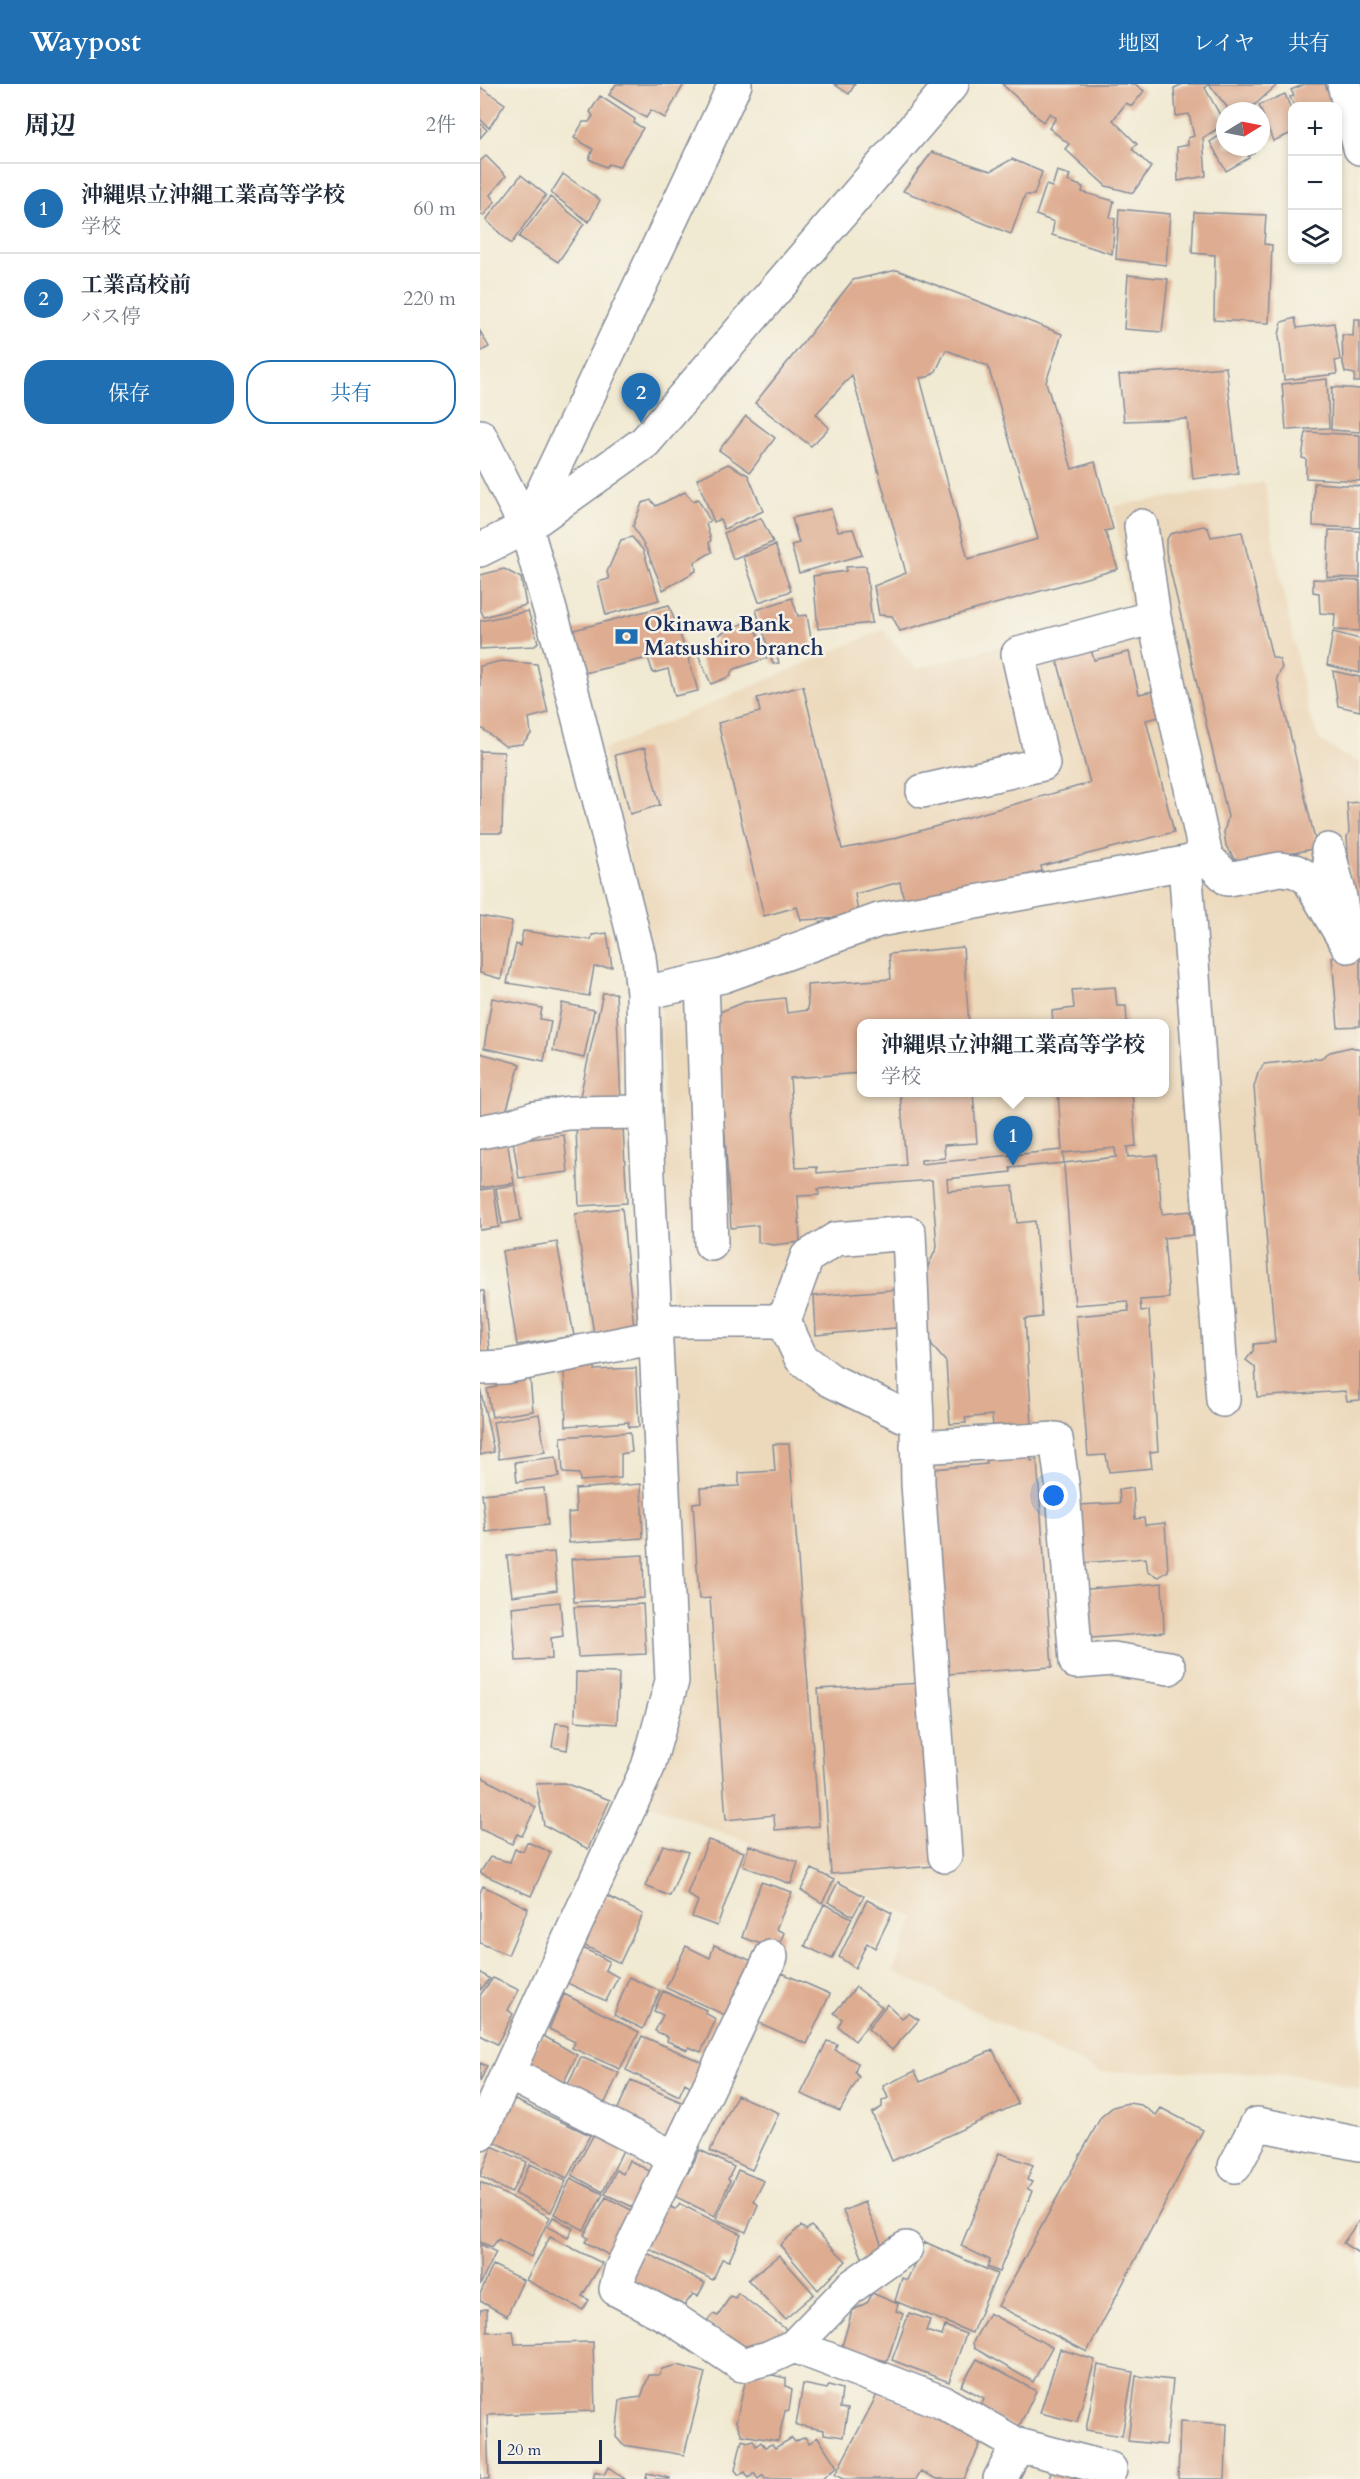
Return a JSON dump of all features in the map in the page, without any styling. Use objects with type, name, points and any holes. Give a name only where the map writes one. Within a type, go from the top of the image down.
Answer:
[{"type":"street","points":[[526,527],[735,84]]},
{"type":"street","points":[[480,550],[526,527],[645,442],[952,84]]},
{"type":"street","points":[[1344,84],[1360,148]]},
{"type":"street","points":[[480,436],[526,527],[561,648],[639,957],[651,992],[645,1112],[661,1327],[672,1681],[648,1767],[480,2133]]},
{"type":"street","points":[[1141,526],[1154,617],[1196,860],[1223,1400]]},
{"type":"street","points":[[923,791],[1043,764],[1018,654],[1154,617]]},
{"type":"street","points":[[651,992],[723,976],[879,920],[1196,860],[1228,879],[1280,869],[1295,871],[1308,879],[1348,946],[1339,892],[1328,850]]},
{"type":"street","points":[[702,981],[711,1244]]},
{"type":"street","points":[[480,1132],[511,1126],[535,1118],[569,1113],[645,1112]]},
{"type":"street","points":[[945,1856],[918,1495],[917,1434],[909,1233],[836,1239],[807,1257],[784,1321],[801,1358],[830,1380],[917,1434],[1056,1439],[1063,1490],[1076,1662],[1113,1659],[1169,1668]]},
{"type":"street","points":[[480,1368],[504,1367],[661,1327],[784,1321]]},
{"type":"street","points":[[771,1957],[621,2270],[616,2289],[675,2320],[742,2365],[768,2358],[794,2346],[851,2287],[906,2248]]},
{"type":"street","points":[[508,2073],[675,2158]]},
{"type":"street","points":[[1235,2166],[1257,2124],[1360,2144]]},
{"type":"street","points":[[794,2346],[944,2403],[1018,2445],[1110,2469]]},
{"type":"street","points":[[1000,2479],[1018,2445]]},
{"type":"shaded area","points":[[1265,482],[1275,552],[1308,711],[1319,739],[1342,755],[1360,762],[1360,2090],[1299,2075],[1179,2071],[1099,2072],[893,1971],[915,1918],[813,1867],[647,1804],[685,1685],[660,1010],[655,960],[603,750],[883,630],[916,669],[1130,611],[1114,506]]},
{"type":"building","points":[[616,84],[684,84],[665,118],[651,110],[646,118],[609,95]]},
{"type":"building","points":[[834,84],[855,84],[849,94]]},
{"type":"building","points":[[1002,84],[1135,84],[1144,91],[1132,106],[1126,103],[1113,120],[1137,144],[1132,149],[1151,167],[1133,193],[1106,186],[1065,149],[1069,144],[1049,128],[1056,118],[1050,113],[1043,122]]},
{"type":"building","points":[[1183,84],[1209,84],[1205,88],[1216,108],[1216,130],[1203,138],[1206,176],[1178,181],[1177,147],[1188,145],[1188,138],[1194,136],[1189,114],[1176,116],[1174,88]]},
{"type":"building","points":[[1209,84],[1278,84],[1258,102],[1223,102]]},
{"type":"building","points":[[1305,84],[1325,84],[1332,102],[1292,102],[1290,97],[1294,96],[1291,90]]},
{"type":"building","points":[[480,87],[505,104],[489,128],[480,119]]},
{"type":"building","points":[[1285,94],[1288,102],[1288,135],[1273,141],[1270,133],[1270,102],[1266,102]]},
{"type":"building","points":[[600,96],[635,119],[634,123],[643,128],[619,167],[609,164],[606,167],[589,159],[593,149],[574,138],[583,122],[589,122],[593,116],[590,112]]},
{"type":"building","points":[[480,123],[487,130],[480,138]]},
{"type":"building","points":[[1216,138],[1216,153],[1210,142]]},
{"type":"building","points":[[932,152],[991,171],[1012,159],[1042,172],[1034,195],[1025,195],[1011,234],[903,191]]},
{"type":"building","points":[[486,156],[506,176],[490,195],[495,202],[483,216],[480,213],[480,161]]},
{"type":"building","points":[[1218,156],[1248,156],[1249,158],[1226,171]]},
{"type":"building","points":[[1057,171],[1070,175],[1068,181],[1083,187],[1082,192],[1114,201],[1110,217],[1115,219],[1112,254],[1052,235],[1054,222],[1036,215],[1046,185],[1052,187]]},
{"type":"building","points":[[563,174],[600,200],[589,222],[551,193]]},
{"type":"building","points":[[521,175],[546,195],[511,244],[486,220]]},
{"type":"building","points":[[550,197],[584,224],[558,262],[519,237]]},
{"type":"building","points":[[1119,209],[1170,214],[1166,265],[1116,259]]},
{"type":"building","points":[[1194,212],[1266,215],[1264,244],[1272,245],[1269,323],[1214,320],[1215,255],[1192,253]]},
{"type":"building","points":[[897,270],[1062,334],[1046,382],[1072,469],[1095,462],[1113,529],[1105,531],[1118,569],[900,631],[892,616],[879,615],[874,586],[906,573],[852,375],[816,414],[829,428],[811,446],[755,403],[853,280]],"holes":[[[946,350],[988,366],[1038,539],[968,559],[920,378],[928,377],[936,371]]]},
{"type":"building","points":[[1128,275],[1168,279],[1162,332],[1124,329]]},
{"type":"building","points":[[1295,318],[1297,328],[1334,323],[1340,360],[1335,361],[1337,374],[1284,380],[1279,335],[1282,322]]},
{"type":"building","points":[[1354,319],[1360,319],[1360,382],[1354,382],[1355,374],[1345,372],[1343,363],[1342,335],[1353,336]]},
{"type":"building","points":[[480,331],[489,347],[480,352]]},
{"type":"building","points":[[1226,367],[1238,473],[1193,479],[1187,419],[1124,421],[1119,375]]},
{"type":"building","points":[[1327,379],[1329,428],[1286,430],[1282,384]]},
{"type":"building","points":[[1332,387],[1360,389],[1360,432],[1331,430]]},
{"type":"building","points":[[746,416],[775,438],[750,472],[719,450]]},
{"type":"building","points":[[1306,432],[1360,435],[1360,481],[1306,478],[1306,459],[1302,458]]},
{"type":"building","points":[[728,464],[748,475],[763,511],[724,529],[720,519],[714,522],[697,479]]},
{"type":"building","points":[[1314,483],[1360,486],[1360,528],[1313,526]]},
{"type":"building","points":[[685,492],[693,501],[698,499],[710,521],[706,524],[712,552],[695,562],[696,571],[663,590],[647,551],[633,526],[642,503],[651,500],[656,506]]},
{"type":"building","points":[[831,509],[838,531],[853,529],[862,555],[799,573],[791,545],[799,543],[792,518]]},
{"type":"building","points":[[761,518],[773,542],[733,559],[724,533]]},
{"type":"building","points":[[1203,526],[1208,528],[1211,537],[1242,532],[1272,657],[1279,659],[1282,667],[1277,678],[1317,848],[1238,865],[1226,846],[1224,832],[1228,817],[1166,552],[1166,541],[1170,534]]},
{"type":"building","points":[[1329,530],[1360,531],[1360,578],[1327,577]]},
{"type":"building","points":[[632,537],[643,550],[659,600],[606,615],[598,582],[609,579],[607,572],[621,540]]},
{"type":"building","points":[[775,545],[791,591],[759,602],[743,557]]},
{"type":"building","points":[[866,566],[872,623],[818,629],[813,576],[846,571],[846,567]]},
{"type":"building","points":[[504,569],[521,578],[526,605],[484,617],[480,609],[480,575]]},
{"type":"building","points":[[1313,579],[1360,581],[1360,631],[1334,630],[1335,614],[1320,613],[1319,593],[1313,592]]},
{"type":"building","points":[[792,598],[798,616],[807,615],[812,644],[777,656],[779,663],[773,664],[756,610]]},
{"type":"building","points":[[669,605],[698,691],[675,696],[668,669],[653,673],[648,658],[584,673],[570,631]]},
{"type":"building","points":[[528,611],[538,642],[535,646],[480,649],[480,621]]},
{"type":"building","points":[[752,619],[767,658],[735,669],[731,672],[731,676],[711,684],[697,652],[717,641],[716,636]]},
{"type":"building","points":[[1333,632],[1360,639],[1360,673],[1327,665]]},
{"type":"building","points":[[1090,646],[1094,660],[1129,652],[1139,694],[1153,691],[1159,717],[1146,720],[1174,832],[1041,866],[1042,871],[919,903],[904,900],[900,882],[855,894],[858,913],[842,918],[801,920],[797,907],[764,916],[718,723],[760,712],[757,698],[803,686],[842,849],[891,839],[1090,783],[1056,656]]},
{"type":"building","points":[[501,661],[537,664],[548,713],[529,718],[531,734],[522,744],[505,746],[480,727],[480,666]]},
{"type":"building","points":[[1333,671],[1360,677],[1360,711],[1338,706]]},
{"type":"building","points":[[645,748],[660,805],[630,814],[615,755]]},
{"type":"building","points":[[480,751],[504,752],[502,833],[480,833]]},
{"type":"building","points":[[1360,802],[1360,942],[1350,882],[1347,803]]},
{"type":"building","points":[[480,916],[512,922],[501,979],[480,973]]},
{"type":"building","points":[[523,931],[591,940],[592,935],[607,933],[612,967],[594,967],[589,996],[507,983],[516,944],[520,946]]},
{"type":"building","points":[[963,947],[969,1019],[857,1019],[857,1073],[790,1078],[796,1168],[817,1167],[817,1173],[906,1165],[900,1097],[973,1097],[977,1143],[944,1145],[945,1158],[921,1160],[921,1164],[1062,1150],[1058,1097],[1132,1097],[1136,1146],[1127,1147],[1128,1157],[1157,1155],[1162,1214],[1191,1211],[1193,1235],[1164,1238],[1169,1298],[1140,1300],[1141,1311],[1149,1310],[1158,1451],[1150,1452],[1152,1468],[1109,1472],[1106,1455],[1088,1456],[1076,1316],[1129,1311],[1127,1301],[1075,1305],[1064,1163],[1010,1168],[1011,1172],[947,1179],[948,1191],[1013,1186],[1017,1223],[1035,1221],[1042,1317],[1025,1319],[1032,1425],[993,1428],[992,1415],[965,1418],[966,1423],[950,1424],[946,1362],[934,1348],[926,1333],[922,1279],[937,1247],[932,1180],[818,1189],[819,1195],[798,1196],[800,1242],[773,1245],[758,1242],[758,1225],[731,1228],[717,1013],[745,1002],[785,998],[787,1013],[808,1010],[807,985],[891,979],[889,954]],"holes":[[[1115,1148],[1116,1157],[1064,1163],[1063,1153]]]},
{"type":"building","points":[[1360,955],[1360,1026],[1338,1027],[1332,957]]},
{"type":"building","points":[[1115,987],[1117,1006],[1126,1006],[1127,1019],[1053,1019],[1052,1011],[1074,1008],[1072,990]]},
{"type":"building","points":[[603,993],[616,993],[621,1101],[578,1105]]},
{"type":"building","points":[[492,998],[542,1008],[540,1019],[551,1021],[544,1061],[484,1048]]},
{"type":"building","points":[[562,1003],[594,1010],[584,1058],[553,1051]]},
{"type":"building","points":[[1351,1047],[1360,1049],[1360,1400],[1347,1401],[1345,1391],[1257,1397],[1255,1367],[1246,1360],[1253,1351],[1254,1344],[1275,1342],[1254,1087],[1258,1073],[1264,1064],[1321,1058],[1330,1052]]},
{"type":"building","points":[[480,1053],[520,1064],[506,1112],[480,1118]]},
{"type":"building","points":[[623,1127],[627,1203],[579,1206],[576,1128]]},
{"type":"building","points":[[564,1135],[568,1172],[519,1178],[513,1141]]},
{"type":"building","points":[[507,1140],[514,1183],[480,1188],[480,1146]]},
{"type":"building","points":[[515,1185],[521,1220],[502,1224],[496,1188]]},
{"type":"building","points":[[494,1188],[499,1227],[480,1230],[480,1190]]},
{"type":"building","points":[[622,1208],[634,1328],[594,1334],[575,1214]]},
{"type":"building","points":[[557,1242],[574,1336],[517,1345],[502,1251]]},
{"type":"building","points":[[904,1289],[906,1327],[816,1335],[814,1296]]},
{"type":"building","points":[[480,1291],[484,1291],[489,1351],[484,1352],[480,1363]]},
{"type":"building","points":[[595,1365],[595,1370],[636,1368],[639,1427],[628,1427],[629,1422],[566,1426],[564,1367]]},
{"type":"building","points":[[530,1378],[533,1411],[492,1417],[487,1389],[496,1387],[498,1381]]},
{"type":"building","points":[[480,1388],[494,1452],[480,1455]]},
{"type":"building","points":[[539,1414],[545,1452],[499,1459],[493,1422]]},
{"type":"building","points":[[630,1432],[632,1452],[621,1454],[621,1478],[580,1481],[579,1474],[563,1473],[561,1437]]},
{"type":"building","points":[[773,1444],[789,1444],[819,1826],[775,1830],[774,1815],[726,1820],[710,1598],[699,1599],[693,1503],[701,1502],[700,1488],[739,1486],[739,1473],[775,1471]]},
{"type":"building","points":[[1030,1449],[1031,1461],[1037,1460],[1052,1667],[948,1674],[933,1469],[987,1464],[987,1453]]},
{"type":"building","points":[[556,1457],[559,1477],[517,1482],[515,1462]]},
{"type":"building","points":[[641,1484],[643,1538],[569,1543],[568,1513],[576,1512],[575,1489]]},
{"type":"building","points":[[544,1488],[548,1525],[486,1532],[482,1494]]},
{"type":"building","points":[[1133,1488],[1135,1519],[1144,1518],[1145,1525],[1165,1523],[1168,1571],[1159,1577],[1148,1572],[1146,1558],[1082,1563],[1077,1505],[1120,1503],[1119,1490]]},
{"type":"building","points":[[554,1552],[557,1590],[512,1596],[507,1556]]},
{"type":"building","points":[[643,1555],[644,1598],[574,1602],[571,1559]]},
{"type":"building","points":[[1162,1583],[1164,1632],[1080,1639],[1076,1590]]},
{"type":"building","points":[[560,1602],[563,1636],[551,1638],[552,1659],[516,1661],[512,1607]]},
{"type":"building","points":[[643,1604],[646,1654],[578,1657],[574,1607]]},
{"type":"building","points":[[576,1672],[619,1673],[617,1724],[575,1721]]},
{"type":"building","points":[[922,1683],[934,1866],[831,1874],[818,1689]]},
{"type":"building","points":[[556,1723],[570,1725],[567,1750],[552,1747]]},
{"type":"building","points":[[480,1776],[536,1807],[522,1836],[517,1834],[512,1844],[480,1829]]},
{"type":"building","points":[[564,1783],[610,1800],[588,1849],[544,1825],[536,1784]]},
{"type":"building","points":[[708,1840],[744,1852],[717,1926],[692,1917],[698,1901],[687,1894]]},
{"type":"building","points":[[527,1842],[551,1852],[531,1896],[480,1873],[490,1857],[510,1862],[515,1849],[523,1851]]},
{"type":"building","points":[[663,1845],[688,1852],[670,1896],[645,1886]]},
{"type":"building","points":[[749,1845],[798,1862],[791,1884],[743,1866]]},
{"type":"building","points":[[812,1869],[834,1880],[822,1903],[801,1890]]},
{"type":"building","points":[[761,1882],[792,1892],[776,1929],[784,1933],[777,1950],[742,1937]]},
{"type":"building","points":[[838,1882],[864,1896],[853,1916],[828,1902]]},
{"type":"building","points":[[483,1886],[528,1908],[508,1955],[480,1943],[480,1893]]},
{"type":"building","points":[[603,1894],[643,1914],[620,1963],[579,1943]]},
{"type":"building","points":[[867,1900],[892,1913],[875,1948],[867,1943],[855,1968],[839,1957]]},
{"type":"building","points":[[824,1904],[852,1918],[832,1959],[805,1946]]},
{"type":"building","points":[[714,1945],[757,1963],[727,2016],[666,1988],[686,1946],[710,1958]]},
{"type":"building","points":[[581,1947],[609,1961],[605,1970],[618,1977],[606,2001],[565,1982]]},
{"type":"building","points":[[480,1972],[490,1979],[480,1990]]},
{"type":"building","points":[[782,1973],[830,1994],[807,2044],[757,2022]]},
{"type":"building","points":[[629,1977],[660,1991],[643,2029],[614,2015]]},
{"type":"building","points":[[493,1978],[519,1990],[508,2010],[513,2014],[497,2044],[480,2035],[480,1995]]},
{"type":"building","points":[[856,1987],[882,2007],[855,2041],[838,2027],[842,2019],[834,2013]]},
{"type":"building","points":[[663,1991],[706,2010],[705,2013],[716,2019],[701,2052],[689,2047],[687,2050],[667,2041],[668,2037],[655,2031],[663,2015],[654,2011]]},
{"type":"building","points":[[564,1994],[639,2032],[620,2069],[572,2048],[575,2042],[549,2029]]},
{"type":"building","points":[[887,2004],[902,2018],[908,2013],[919,2020],[892,2050],[868,2029]]},
{"type":"building","points":[[542,2035],[577,2055],[561,2088],[525,2070]]},
{"type":"building","points":[[642,2036],[704,2063],[693,2088],[685,2083],[679,2096],[626,2070]]},
{"type":"building","points":[[827,2041],[837,2044],[835,2050],[858,2063],[855,2072],[859,2077],[840,2111],[801,2094]]},
{"type":"building","points":[[993,2050],[1018,2104],[892,2161],[872,2113],[882,2107],[882,2101],[888,2098],[883,2086],[915,2071],[920,2082]]},
{"type":"building","points":[[581,2057],[619,2073],[602,2109],[565,2091]]},
{"type":"building","points":[[480,2063],[487,2066],[480,2082]]},
{"type":"building","points":[[631,2080],[688,2105],[671,2141],[616,2113]]},
{"type":"building","points":[[737,2095],[779,2113],[752,2170],[710,2151]]},
{"type":"building","points":[[513,2099],[590,2135],[567,2178],[493,2141]]},
{"type":"building","points":[[1128,2103],[1141,2105],[1156,2115],[1161,2108],[1203,2130],[1087,2352],[998,2306],[1101,2117],[1113,2107]]},
{"type":"building","points":[[594,2134],[624,2148],[603,2192],[572,2175]]},
{"type":"building","points":[[492,2146],[527,2162],[511,2193],[480,2176]]},
{"type":"building","points":[[700,2150],[734,2167],[715,2216],[668,2193],[679,2171],[688,2173]]},
{"type":"building","points":[[999,2153],[1033,2165],[1027,2180],[1032,2182],[1028,2189],[1032,2191],[999,2272],[987,2267],[990,2260],[961,2246]]},
{"type":"building","points":[[629,2160],[655,2174],[637,2209],[605,2194],[616,2170],[623,2174]]},
{"type":"building","points":[[530,2164],[566,2181],[551,2212],[515,2194]]},
{"type":"building","points":[[738,2170],[764,2181],[754,2201],[758,2205],[746,2232],[716,2219]]},
{"type":"building","points":[[571,2178],[603,2194],[584,2230],[554,2214]]},
{"type":"building","points":[[480,2182],[550,2217],[531,2257],[498,2239],[492,2247],[480,2242]]},
{"type":"building","points":[[606,2197],[637,2213],[612,2257],[585,2242],[588,2238],[584,2235]]},
{"type":"building","points":[[865,2202],[884,2251],[864,2262],[843,2211]]},
{"type":"building","points":[[664,2204],[676,2209],[680,2204],[741,2234],[729,2261],[722,2259],[713,2280],[643,2246]]},
{"type":"building","points":[[553,2217],[573,2228],[568,2238],[548,2227]]},
{"type":"building","points":[[1360,2219],[1360,2254],[1343,2243]]},
{"type":"building","points":[[801,2226],[806,2230],[811,2226],[846,2261],[818,2290],[780,2245]]},
{"type":"building","points":[[550,2237],[602,2263],[582,2296],[589,2300],[583,2310],[526,2280]]},
{"type":"building","points":[[925,2242],[997,2274],[972,2333],[895,2301],[902,2278],[907,2280]]},
{"type":"building","points":[[480,2244],[496,2252],[480,2285]]},
{"type":"building","points":[[641,2250],[705,2283],[698,2296],[693,2294],[681,2310],[636,2287],[636,2281],[630,2275]]},
{"type":"building","points":[[779,2255],[814,2294],[785,2319],[748,2280]]},
{"type":"building","points":[[493,2265],[523,2280],[507,2316],[480,2301],[480,2294]]},
{"type":"building","points":[[738,2293],[788,2331],[749,2353],[706,2322],[713,2314],[718,2316],[730,2296],[735,2298]]},
{"type":"building","points":[[872,2293],[898,2304],[896,2311],[903,2314],[887,2361],[841,2350],[852,2311],[868,2302]]},
{"type":"building","points":[[487,2309],[487,2332],[513,2331],[515,2344],[593,2342],[595,2411],[487,2415],[489,2479],[480,2479],[480,2310]]},
{"type":"building","points":[[909,2313],[930,2320],[926,2331],[942,2336],[945,2326],[966,2334],[949,2382],[892,2360]]},
{"type":"building","points":[[989,2313],[1052,2347],[1033,2382],[974,2348],[973,2342]]},
{"type":"building","points":[[1060,2349],[1095,2360],[1077,2422],[1040,2413]]},
{"type":"building","points":[[977,2359],[1036,2391],[1018,2429],[979,2409],[984,2398],[961,2386]]},
{"type":"building","points":[[678,2365],[705,2373],[684,2455],[623,2445],[616,2437],[620,2400],[641,2397],[649,2375],[659,2375],[662,2369]]},
{"type":"building","points":[[1098,2365],[1133,2372],[1122,2436],[1086,2430]]},
{"type":"building","points":[[759,2372],[786,2378],[786,2386],[792,2389],[789,2410],[785,2411],[778,2441],[742,2435],[736,2422],[747,2374]]},
{"type":"building","points":[[1136,2376],[1173,2380],[1166,2445],[1128,2441]]},
{"type":"building","points":[[803,2384],[827,2389],[829,2385],[842,2389],[840,2408],[848,2409],[843,2437],[824,2434],[824,2430],[796,2425]]},
{"type":"building","points":[[879,2391],[982,2440],[964,2479],[937,2479],[921,2471],[916,2479],[843,2479],[835,2475]]},
{"type":"building","points":[[1180,2421],[1227,2424],[1225,2479],[1178,2479]]},
{"type":"building","points":[[805,2437],[809,2443],[818,2437],[837,2467],[822,2479],[765,2479],[763,2475],[758,2479],[754,2473],[749,2478],[745,2472],[739,2475],[735,2470],[742,2440],[748,2442],[753,2440],[756,2446],[761,2442],[765,2447],[772,2444],[775,2448],[792,2438],[795,2442]]},
{"type":"building","points":[[1053,2464],[1102,2479],[1049,2479]]},
{"type":"building","points":[[608,2467],[625,2479],[593,2479],[595,2472],[604,2475]]},
{"type":"building","points":[[647,2473],[670,2478],[670,2479],[646,2479]]},
{"type":"place","name":"工業高校前","points":[[641,423]]},
{"type":"place","name":"Okinawa Bank Matsushiro branch","points":[[626,636]]},
{"type":"place","name":"沖縄県立沖縄工業高等学校","points":[[1013,1166]]}]
